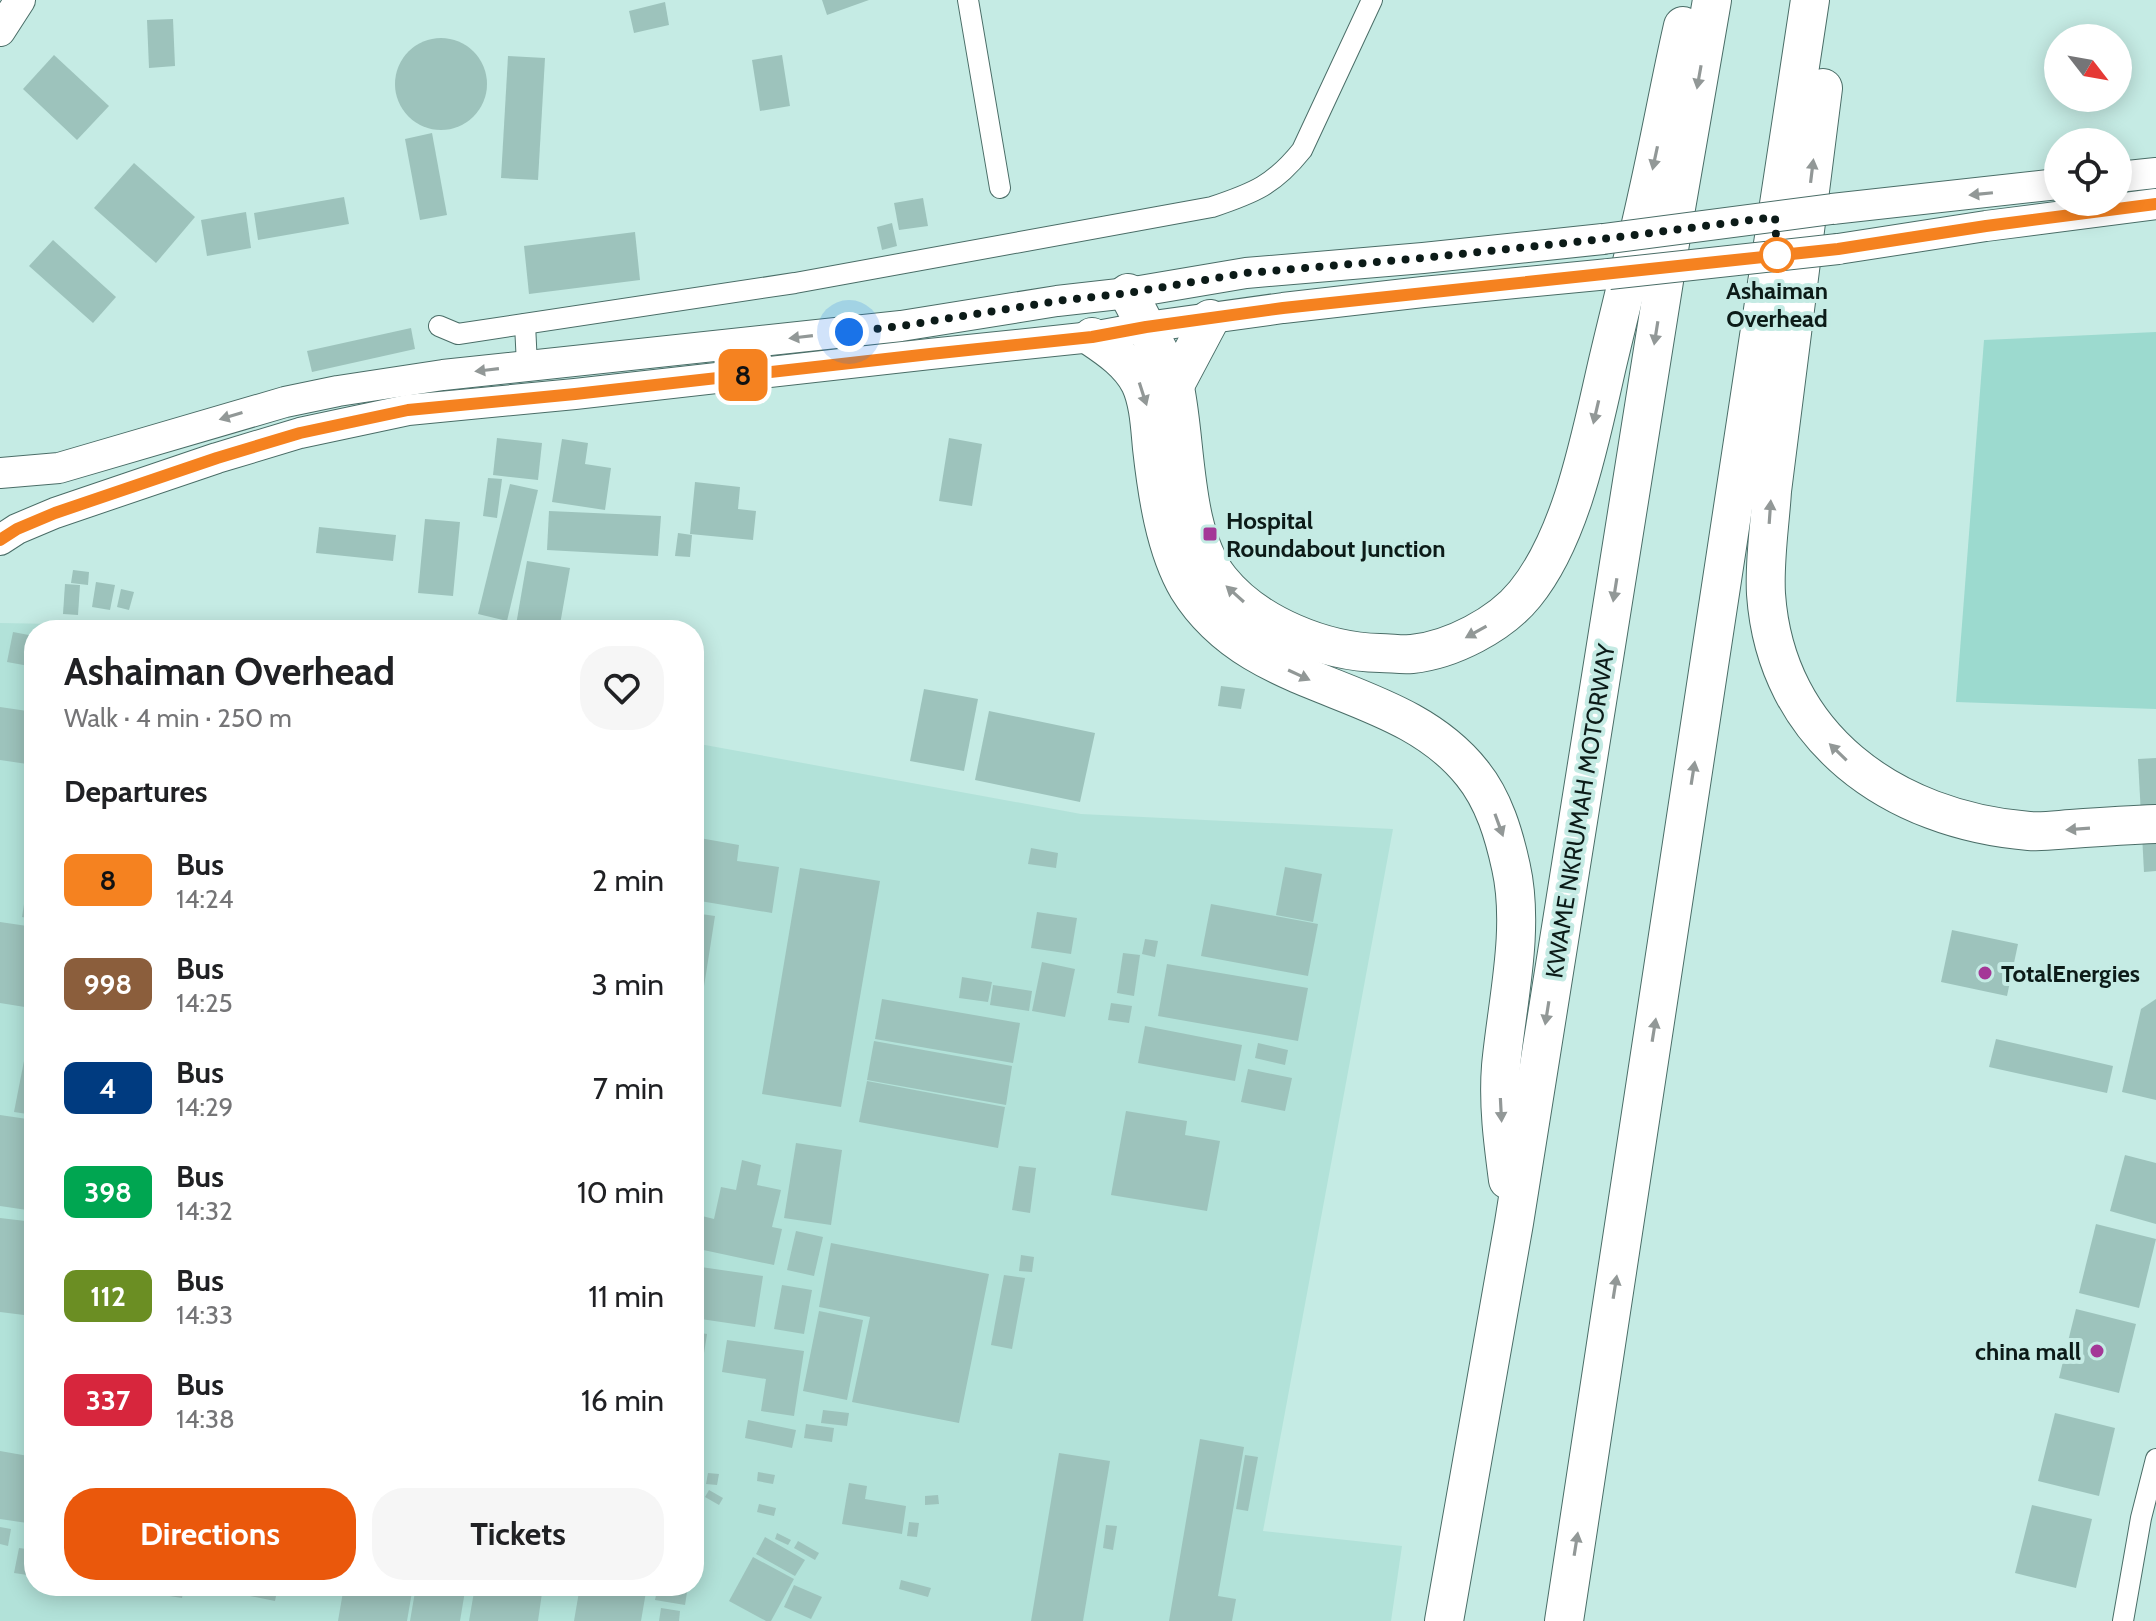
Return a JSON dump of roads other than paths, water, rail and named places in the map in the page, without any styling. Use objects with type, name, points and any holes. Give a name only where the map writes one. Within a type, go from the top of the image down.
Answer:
[{"type":"highway","points":[[1128,293],[1175,385],[1197,532],[1219,579],[1232,593],[1279,626],[1338,649],[1413,654],[1457,643],[1492,624],[1525,595],[1547,560],[1572,503],[1647,197],[1689,0]]},
{"type":"highway","name":"KWAME NKRUMAH MOTORWAY","points":[[1444,1621],[1514,1223],[1671,237],[1712,0]]},
{"type":"highway","points":[[1564,1621],[1810,0]]},
{"type":"highway","points":[[1834,0],[1772,491],[1766,593],[1772,632],[1786,679],[1797,700],[1831,747],[1852,766],[1918,805],[1965,821],[2033,831],[2156,824]]},
{"type":"highway","points":[[1175,385],[1210,319]]},
{"type":"highway","points":[[1092,337],[1127,365],[1140,383],[1147,409],[1162,514],[1172,550],[1187,586],[1208,615],[1234,639],[1270,662],[1413,723],[1464,764],[1490,800],[1504,837],[1517,902],[1499,1105],[1514,1223]]},
{"type":"main road","points":[[0,31],[20,0]]},
{"type":"main road","points":[[2132,176],[2156,173]]},
{"type":"main road","points":[[0,473],[59,468],[285,402],[338,391],[527,365],[901,326],[1246,273],[1603,239],[2044,186]]},
{"type":"main road","points":[[0,540],[55,513],[217,458],[300,433],[408,410],[1092,337],[1283,308],[1838,249],[2156,204]]},
{"type":"street","points":[[968,0],[1000,188]]},
{"type":"street","points":[[439,326],[458,334],[795,283],[1197,210],[1239,198],[1265,186],[1285,171],[1302,150],[1372,0]]},
{"type":"street","points":[[525,324],[527,365]]},
{"type":"street","points":[[2123,1621],[2141,1518],[2156,1459]]},
{"type":"place","name":"Ashaiman Overhead","points":[[1777,255]]},
{"type":"place","name":"Hospital Roundabout Junction","points":[[1210,534]]},
{"type":"place","name":"TotalEnergies","points":[[1985,973]]},
{"type":"place","name":"china mall","points":[[2097,1351]]}]
